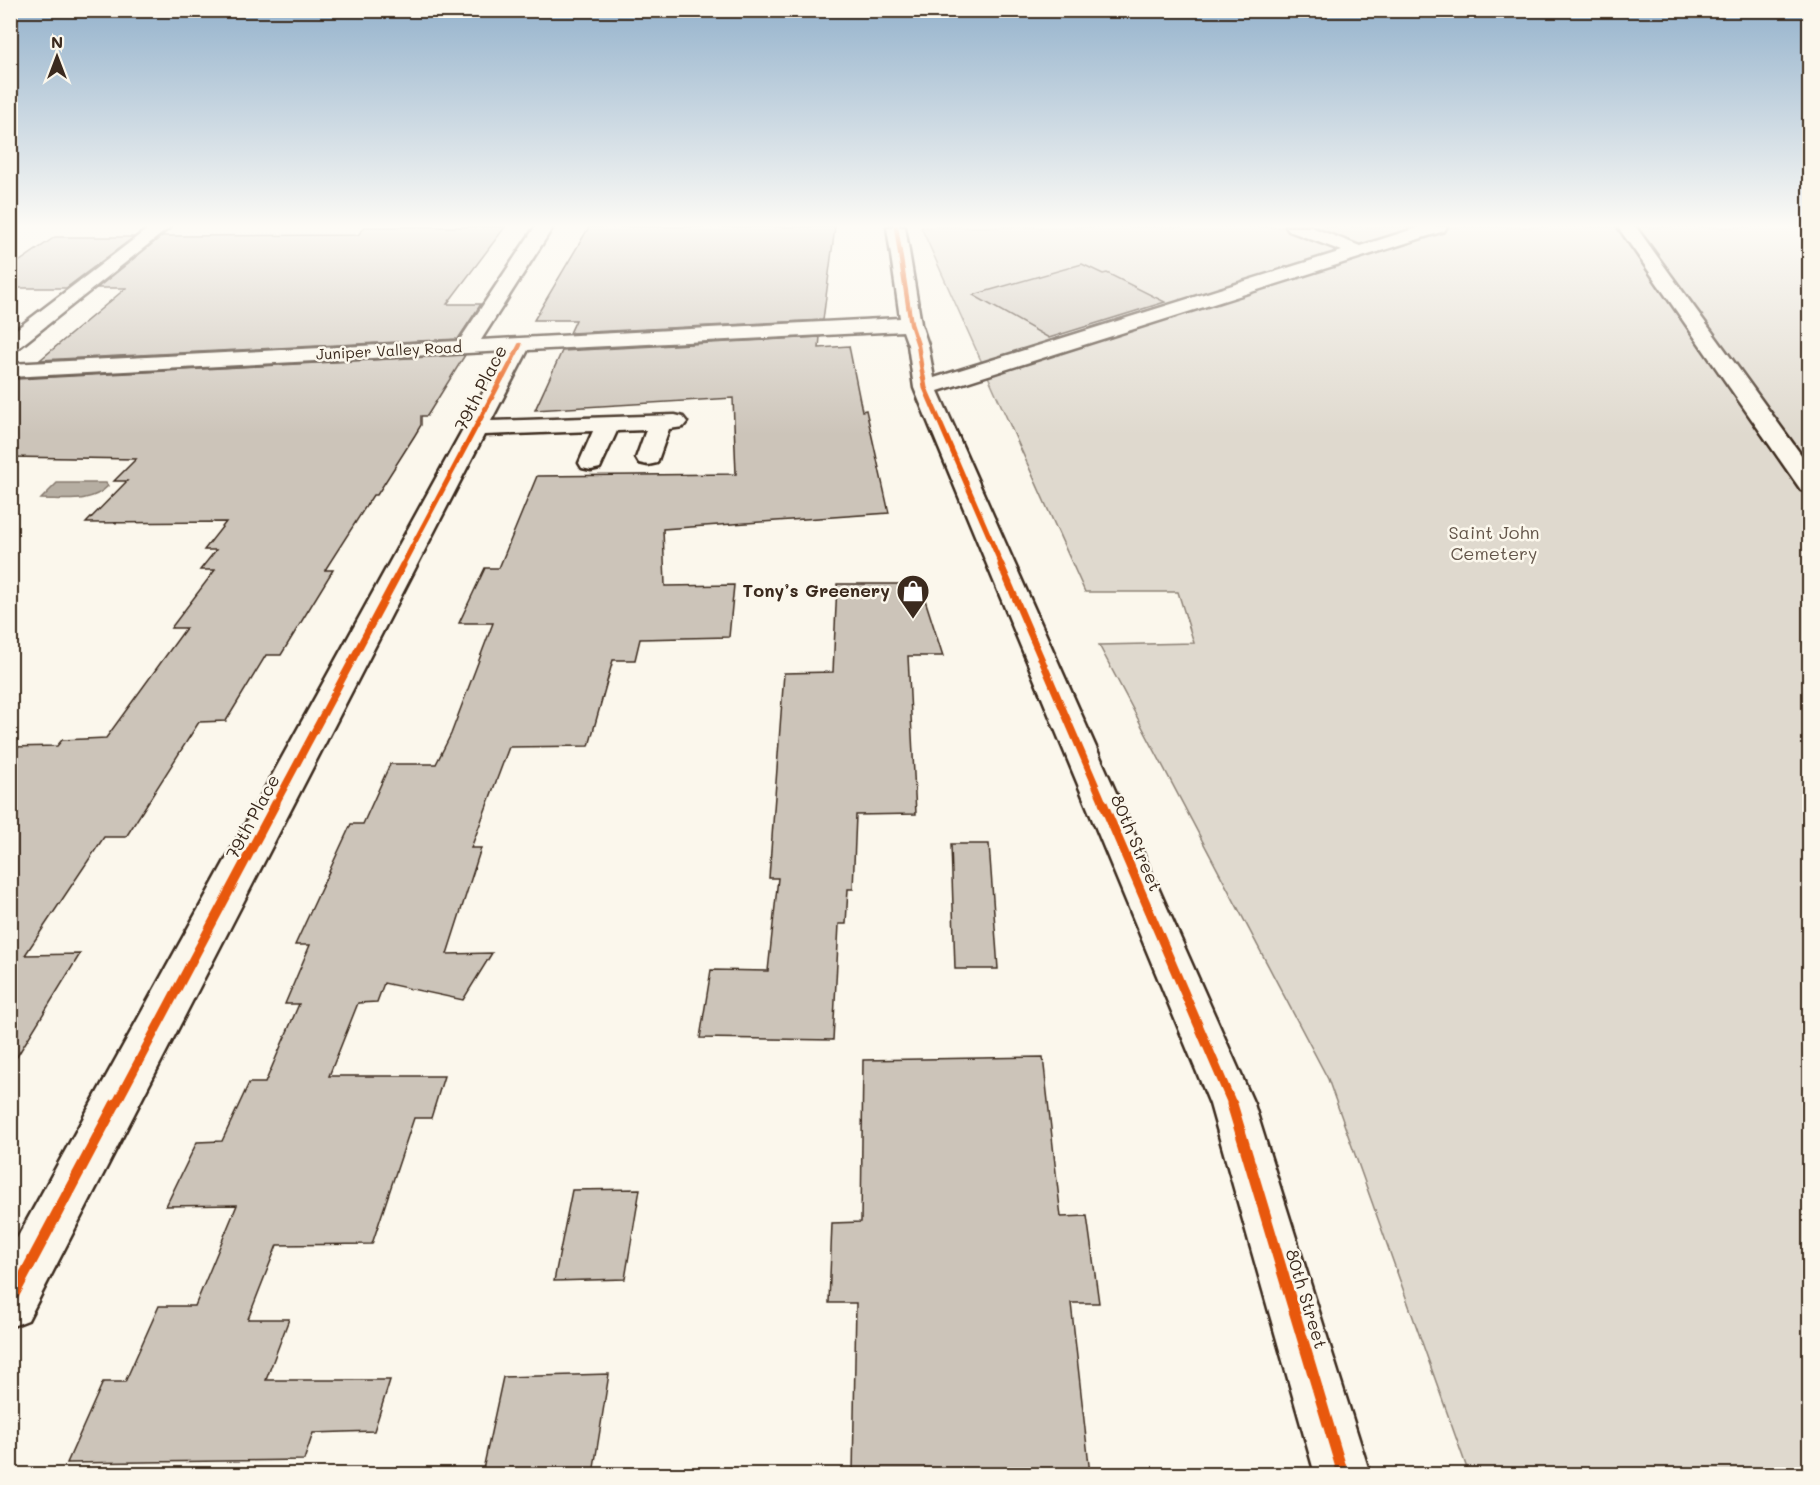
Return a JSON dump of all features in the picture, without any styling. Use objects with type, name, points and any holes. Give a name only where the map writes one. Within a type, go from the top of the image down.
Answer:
[{"type":"street","points":[[10,345],[72,296]]},
{"type":"street","name":"79th Place","points":[[466,347],[499,296]]},
{"type":"street","name":"80th Street","points":[[907,296],[925,388],[1232,1104],[1343,1474]]},
{"type":"street","points":[[925,388],[1220,296]]},
{"type":"street","points":[[1676,296],[1809,485]]},
{"type":"street","name":"Juniper Valley Road","points":[[10,371],[911,324]]},
{"type":"street","name":"79th Place","points":[[10,1302],[478,428],[520,345]]},
{"type":"street","points":[[478,428],[668,422],[648,458]]},
{"type":"street","points":[[591,463],[609,423]]},
{"type":"green space","name":"Saint John Cemetery","points":[[952,296],[1809,296],[1809,1474],[1469,1474],[1328,1079],[1099,645],[1194,643],[1178,592],[1085,592]]},
{"type":"shaded area","points":[[57,483],[106,483],[108,486],[94,496],[86,498],[41,499]]},
{"type":"building","points":[[116,296],[453,296],[447,304],[481,304],[458,339],[40,360]]},
{"type":"building","points":[[548,296],[826,296],[823,320],[570,333],[576,320],[534,320]]},
{"type":"building","points":[[975,296],[1154,296],[1165,302],[1049,338]]},
{"type":"building","points":[[820,337],[819,348],[849,346],[862,411],[866,410],[889,513],[663,529],[665,586],[734,585],[729,637],[640,639],[635,660],[613,660],[589,746],[509,747],[471,848],[481,848],[447,954],[492,953],[463,1000],[384,983],[377,1002],[358,1003],[329,1076],[444,1076],[431,1118],[414,1118],[372,1244],[277,1245],[248,1319],[289,1319],[266,1380],[390,1380],[374,1431],[313,1433],[304,1460],[67,1463],[103,1382],[125,1382],[159,1306],[195,1306],[237,1205],[166,1206],[197,1142],[222,1141],[249,1083],[265,1083],[299,1004],[285,1004],[310,945],[295,945],[351,824],[363,824],[390,764],[436,764],[451,734],[493,623],[459,623],[485,568],[499,568],[537,476],[736,474],[733,398],[535,410],[562,351]]},
{"type":"building","points":[[465,355],[427,416],[421,416],[421,425],[415,435],[325,570],[333,570],[281,655],[266,655],[226,721],[199,722],[126,837],[104,837],[25,955],[80,954],[10,1068],[10,747],[57,746],[62,740],[106,738],[186,628],[171,628],[215,570],[200,570],[216,550],[204,550],[226,522],[86,523],[127,481],[114,481],[136,459],[10,457],[10,384],[17,379]]},
{"type":"building","points":[[837,584],[920,584],[943,656],[908,656],[916,814],[856,815],[853,889],[848,889],[846,924],[839,924],[833,1040],[700,1038],[711,970],[768,971],[778,878],[769,878],[784,673],[833,672]]},
{"type":"building","points":[[951,844],[989,844],[998,969],[955,969]]},
{"type":"building","points":[[1043,1057],[1061,1217],[1087,1216],[1099,1303],[1071,1303],[1090,1474],[853,1474],[856,1303],[829,1303],[832,1223],[861,1222],[863,1060]]},
{"type":"building","points":[[640,1189],[625,1279],[554,1281],[572,1190]]},
{"type":"building","points":[[609,1374],[593,1474],[482,1474],[503,1377]]},
{"type":"cycle path","points":[[907,296],[925,388],[1232,1104],[1343,1474]]},
{"type":"cycle path","points":[[10,1302],[520,345]]},
{"type":"place","name":"Tony’s Greenery","points":[[913,620]]}]
